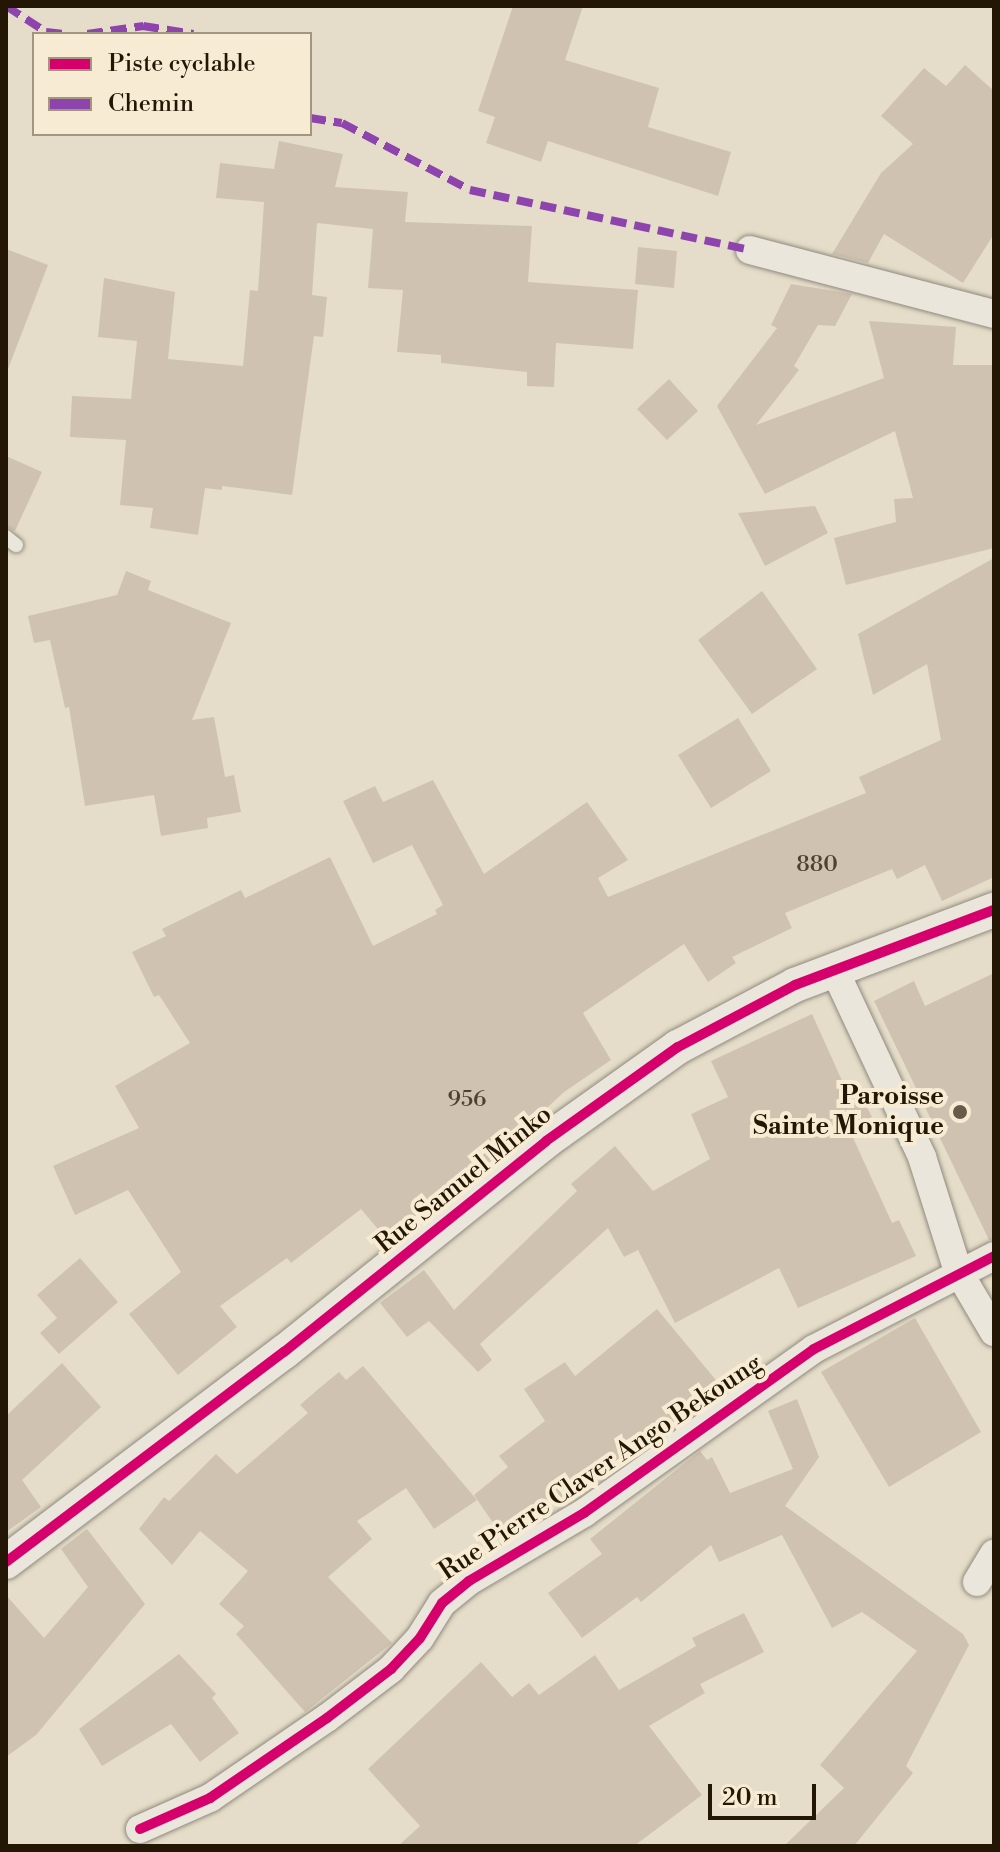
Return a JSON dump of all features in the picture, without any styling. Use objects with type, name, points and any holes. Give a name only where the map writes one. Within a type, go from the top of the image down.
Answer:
[{"type":"street","points":[[750,250],[994,314]]},
{"type":"street","name":"Rue Samuel Minko","points":[[6,1562],[626,1083],[719,1021],[835,971],[994,910]]},
{"type":"street","points":[[835,971],[922,1157],[958,1271],[994,1332]]},
{"type":"street","name":"Rue Pierre Claver Ango Bekoung","points":[[140,1829],[210,1798],[327,1718],[391,1669],[420,1638],[442,1603],[469,1581],[584,1513],[814,1349],[958,1271],[994,1256]]},
{"type":"street","points":[[977,1582],[994,1554]]},
{"type":"building","points":[[513,6],[583,6],[565,60],[659,88],[648,127],[731,152],[718,196],[548,141],[541,162],[486,143],[495,117],[478,111]]},
{"type":"building","points":[[965,65],[994,91],[994,234],[963,283],[884,234],[868,263],[832,254],[881,173],[913,144],[881,116],[924,68],[946,86]]},
{"type":"building","points":[[279,141],[343,154],[335,187],[408,192],[405,222],[532,226],[528,282],[638,290],[633,349],[556,343],[554,387],[527,386],[527,372],[441,363],[441,355],[397,352],[403,290],[368,288],[373,229],[317,223],[312,295],[327,297],[323,337],[314,336],[292,495],[222,486],[222,490],[205,488],[198,535],[150,528],[153,508],[120,505],[126,440],[70,437],[72,396],[131,399],[137,341],[98,337],[104,278],[175,292],[168,359],[243,366],[250,290],[258,291],[264,202],[216,198],[220,163],[274,169]]},
{"type":"building","points":[[638,247],[677,251],[674,288],[635,284]]},
{"type":"building","points":[[6,249],[48,265],[8,369],[6,368]]},
{"type":"building","points":[[791,284],[852,294],[835,326],[818,325],[794,366],[799,370],[756,425],[884,378],[869,321],[956,327],[953,365],[994,365],[994,548],[846,585],[834,538],[896,522],[894,499],[913,498],[895,431],[765,494],[717,406],[777,328],[771,325]]},
{"type":"building","points":[[669,379],[698,411],[667,440],[637,409]]},
{"type":"building","points":[[6,456],[42,472],[15,531],[6,527]]},
{"type":"building","points":[[815,506],[828,533],[765,566],[738,513]]},
{"type":"building","points":[[994,558],[994,877],[942,901],[925,865],[897,879],[892,869],[785,913],[792,928],[732,957],[736,963],[708,982],[684,944],[583,1013],[611,1060],[564,1092],[496,1155],[435,1198],[388,1241],[361,1209],[291,1263],[287,1258],[220,1306],[237,1327],[178,1375],[129,1314],[181,1272],[128,1190],[75,1215],[53,1166],[139,1128],[115,1086],[190,1043],[159,995],[154,997],[132,952],[166,936],[162,929],[241,890],[245,898],[330,857],[373,946],[437,914],[435,910],[443,905],[412,845],[373,863],[343,801],[375,786],[383,802],[433,780],[484,874],[587,802],[628,860],[598,878],[608,897],[866,793],[859,777],[941,740],[927,664],[873,695],[858,634]]},
{"type":"building","points":[[126,571],[151,581],[148,590],[231,623],[192,720],[214,717],[225,777],[234,775],[241,812],[207,818],[208,828],[161,836],[154,795],[85,806],[69,707],[65,708],[50,640],[34,643],[28,616],[117,595]]},
{"type":"building","points":[[762,591],[817,669],[752,714],[698,640]]},
{"type":"building","points":[[738,718],[771,771],[711,808],[678,755]]},
{"type":"building","name":"Paroisse Sainte Monique","points":[[994,973],[994,1239],[989,1240],[874,1001],[914,981],[925,1006]]},
{"type":"building","points":[[812,1014],[844,1085],[853,1081],[872,1117],[849,1129],[892,1223],[899,1220],[916,1256],[798,1308],[779,1268],[675,1323],[638,1250],[624,1257],[608,1228],[480,1344],[492,1360],[478,1372],[429,1321],[407,1337],[380,1303],[424,1270],[454,1310],[577,1191],[571,1184],[615,1146],[653,1191],[710,1159],[691,1114],[728,1097],[711,1061]]},
{"type":"building","points":[[80,1258],[118,1302],[59,1354],[40,1333],[57,1318],[37,1295]]},
{"type":"building","points":[[657,1309],[720,1385],[668,1429],[502,1536],[474,1495],[508,1467],[499,1456],[545,1421],[524,1389],[565,1362],[575,1376]]},
{"type":"building","points":[[915,1318],[981,1432],[889,1487],[821,1372]]},
{"type":"building","points":[[62,1363],[101,1407],[22,1480],[41,1507],[6,1532],[6,1416]]},
{"type":"building","points":[[363,1366],[477,1500],[434,1529],[406,1488],[357,1521],[372,1539],[328,1577],[392,1643],[305,1712],[236,1634],[244,1626],[219,1604],[248,1571],[200,1531],[172,1565],[139,1529],[164,1497],[169,1501],[216,1454],[237,1474],[308,1413],[300,1405],[316,1391],[339,1372],[346,1380]]},
{"type":"building","points":[[797,1399],[819,1457],[785,1506],[963,1634],[969,1645],[906,1766],[913,1773],[854,1846],[784,1846],[844,1788],[820,1765],[917,1651],[862,1612],[832,1628],[782,1535],[719,1562],[711,1545],[641,1602],[637,1597],[582,1638],[548,1593],[602,1554],[590,1539],[700,1451],[707,1460],[712,1457],[730,1493],[793,1469],[768,1411]]},
{"type":"building","points":[[87,1529],[145,1604],[36,1735],[6,1757],[6,1595],[44,1638],[88,1587],[61,1549]]},
{"type":"building","points":[[744,1613],[764,1652],[700,1684],[705,1693],[649,1726],[702,1795],[634,1846],[398,1846],[420,1826],[368,1769],[481,1662],[512,1697],[529,1683],[539,1695],[595,1655],[619,1690],[696,1646],[692,1638]]},
{"type":"building","points":[[179,1654],[216,1694],[212,1698],[239,1733],[200,1762],[171,1724],[102,1766],[79,1729]]},
{"type":"marked path","points":[[6,6],[46,32]]},
{"type":"marked path","points":[[101,32],[143,26],[180,32]]},
{"type":"marked path","points":[[312,118],[342,123],[470,190],[750,250]]},
{"type":"cycle path","points":[[6,1562],[284,1352],[546,1141],[678,1047],[795,985],[994,910]]},
{"type":"cycle path","points":[[140,1829],[210,1798],[327,1718],[391,1669],[420,1638],[442,1603],[469,1581],[584,1513],[814,1349],[994,1256]]},
{"type":"place","name":"Paroisse Sainte Monique","points":[[960,1112]]}]
